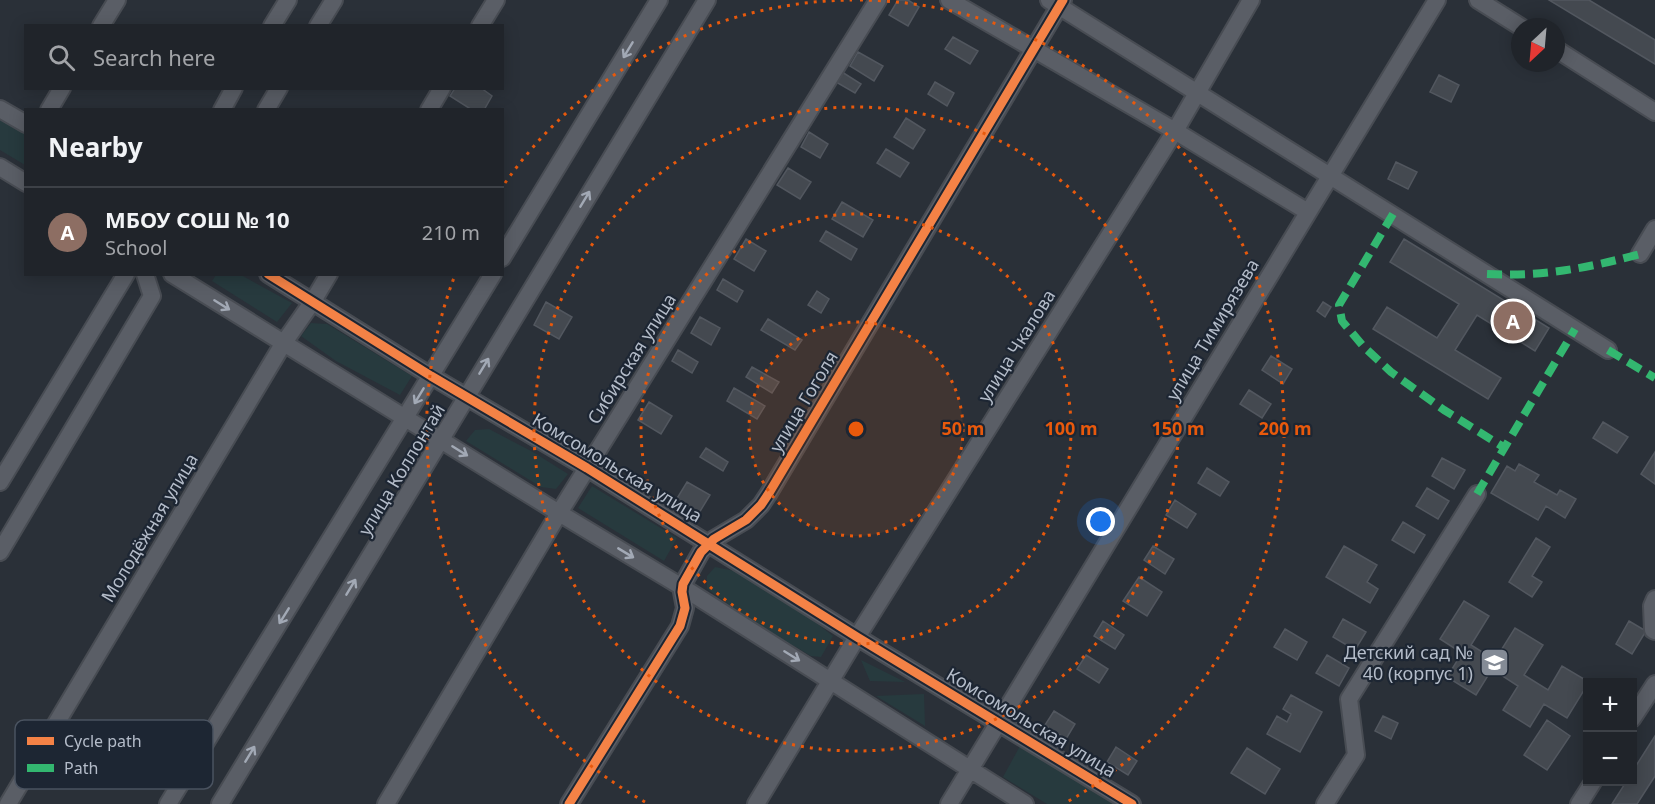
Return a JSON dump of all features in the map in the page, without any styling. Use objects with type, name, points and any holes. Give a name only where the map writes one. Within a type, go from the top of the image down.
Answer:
[{"type":"street","points":[[102,24],[117,0]]},
{"type":"street","points":[[273,24],[288,0]]},
{"type":"street","points":[[319,24],[334,0]]},
{"type":"street","points":[[481,24],[496,0]]},
{"type":"street","points":[[504,255],[659,0]]},
{"type":"street","name":"улица Коллонтай","points":[[220,804],[707,0]]},
{"type":"street","name":"Сибирская улица","points":[[386,804],[559,513],[878,0]]},
{"type":"street","points":[[949,0],[1175,131],[1308,212]]},
{"type":"street","name":"улица Чкалова","points":[[756,804],[857,637],[1175,131],[1251,0]]},
{"type":"street","name":"улица Тимирязева","points":[[949,804],[1329,174],[1437,0]]},
{"type":"street","points":[[1478,0],[1511,21]]},
{"type":"street","points":[[1057,2],[1196,92],[1608,350]]},
{"type":"street","name":"улица Гоголя","points":[[682,587],[701,552],[709,543],[746,520],[769,493],[1034,48],[1057,2]]},
{"type":"street","points":[[1565,55],[1655,112]]},
{"type":"street","points":[[50,108],[61,90]]},
{"type":"street","points":[[223,108],[233,90]]},
{"type":"street","points":[[267,108],[278,90]]},
{"type":"street","points":[[430,108],[441,90]]},
{"type":"street","points":[[0,109],[24,123]]},
{"type":"street","points":[[2,172],[24,182]]},
{"type":"street","points":[[1640,254],[1655,229]]},
{"type":"street","points":[[0,482],[125,276]]},
{"type":"street","points":[[0,552],[152,296],[146,276]]},
{"type":"street","points":[[175,276],[682,587],[1025,804]]},
{"type":"street","name":"Комсомольская улица","points":[[271,276],[1132,804]]},
{"type":"street","name":"Молодёжная улица","points":[[58,720],[283,344],[328,276]]},
{"type":"street","name":"улица Коллонтай","points":[[213,731],[492,276]]},
{"type":"street","points":[[1325,804],[1356,755],[1350,699],[1477,495]]},
{"type":"street","points":[[568,804],[680,626],[686,608],[682,587]]},
{"type":"street","points":[[1655,600],[1652,606],[1653,630],[1655,631]]},
{"type":"street","points":[[1637,711],[1655,684]]},
{"type":"street","points":[[1579,804],[1590,786]]},
{"type":"street","name":"Молодёжная улица","points":[[8,804],[17,789]]},
{"type":"street","name":"улица Коллонтай","points":[[168,804],[177,789]]},
{"type":"green space","points":[[0,117],[24,132],[24,164],[0,150]]},
{"type":"green space","points":[[215,276],[243,276],[292,303],[277,322],[212,281]]},
{"type":"green space","points":[[311,323],[327,324],[412,376],[400,395],[336,361],[301,336]]},
{"type":"green space","points":[[489,429],[568,474],[556,489],[541,487],[466,441],[475,430]]},
{"type":"green space","points":[[592,486],[677,538],[664,561],[578,508]]},
{"type":"green space","points":[[715,567],[735,571],[809,617],[833,636],[821,657],[811,656],[758,625],[707,589],[707,576]]},
{"type":"green space","points":[[861,660],[905,682],[870,681]]},
{"type":"green space","points":[[924,694],[925,726],[876,696]]},
{"type":"green space","points":[[1020,746],[1115,804],[1047,804],[1003,777]]},
{"type":"building","points":[[898,0],[908,0],[919,7],[908,26],[889,15]]},
{"type":"building","points":[[1549,0],[1589,0],[1655,40],[1655,64]]},
{"type":"building","points":[[953,37],[978,51],[970,64],[945,49]]},
{"type":"building","points":[[858,52],[883,66],[874,81],[850,66]]},
{"type":"building","points":[[842,72],[861,84],[855,93],[836,82]]},
{"type":"building","points":[[1439,75],[1459,85],[1451,102],[1430,92]]},
{"type":"building","points":[[935,82],[954,93],[947,106],[928,94]]},
{"type":"building","points":[[454,90],[484,90],[492,96],[485,108],[469,108],[450,96]]},
{"type":"building","points":[[906,118],[925,130],[913,149],[894,137]]},
{"type":"building","points":[[809,132],[828,144],[820,158],[801,147]]},
{"type":"building","points":[[886,149],[909,163],[900,177],[877,163]]},
{"type":"building","points":[[1396,162],[1417,172],[1408,189],[1388,179]]},
{"type":"building","points":[[788,168],[811,182],[800,199],[777,185]]},
{"type":"building","points":[[842,202],[873,220],[863,237],[832,219]]},
{"type":"building","points":[[826,231],[857,249],[851,260],[820,241]]},
{"type":"building","points":[[746,239],[766,251],[754,271],[734,259]]},
{"type":"building","points":[[1404,239],[1549,328],[1535,351],[1477,315],[1455,350],[1501,378],[1488,399],[1373,329],[1387,307],[1437,338],[1459,304],[1390,262]]},
{"type":"building","points":[[723,279],[743,291],[737,302],[717,290]]},
{"type":"building","points":[[817,291],[829,299],[821,313],[808,305]]},
{"type":"building","points":[[546,302],[572,317],[559,339],[534,325]]},
{"type":"building","points":[[1323,302],[1331,307],[1325,317],[1317,311]]},
{"type":"building","points":[[700,317],[720,328],[711,345],[691,333]]},
{"type":"building","points":[[768,319],[802,340],[795,350],[761,330]]},
{"type":"building","points":[[678,350],[698,362],[692,373],[672,361]]},
{"type":"building","points":[[1271,356],[1292,369],[1283,384],[1262,370]]},
{"type":"building","points":[[752,367],[779,382],[772,393],[746,377]]},
{"type":"building","points":[[734,388],[765,406],[757,419],[727,401]]},
{"type":"building","points":[[1249,390],[1271,404],[1262,418],[1240,404]]},
{"type":"building","points":[[649,402],[672,416],[661,434],[638,420]]},
{"type":"building","points":[[1603,422],[1628,437],[1617,453],[1593,438]]},
{"type":"building","points":[[706,448],[728,462],[723,471],[700,457]]},
{"type":"building","points":[[1655,452],[1655,484],[1641,474]]},
{"type":"building","points":[[1442,458],[1465,470],[1454,489],[1432,476]]},
{"type":"building","points":[[1519,464],[1539,475],[1534,482],[1557,495],[1560,490],[1576,499],[1565,518],[1546,506],[1538,520],[1491,493],[1507,466],[1515,471]]},
{"type":"building","points":[[1207,468],[1229,482],[1220,496],[1198,483]]},
{"type":"building","points":[[687,482],[710,495],[699,513],[676,500]]},
{"type":"building","points":[[1427,488],[1449,501],[1438,519],[1416,506]]},
{"type":"building","points":[[1175,500],[1196,514],[1187,528],[1166,515]]},
{"type":"building","points":[[1403,522],[1425,535],[1414,553],[1392,540]]},
{"type":"building","points":[[1536,538],[1550,547],[1532,576],[1542,582],[1532,597],[1509,582]]},
{"type":"building","points":[[1153,546],[1174,559],[1165,574],[1144,560]]},
{"type":"building","points":[[1344,546],[1377,565],[1367,582],[1378,589],[1370,603],[1326,577]]},
{"type":"building","points":[[1139,577],[1162,592],[1147,616],[1123,601]]},
{"type":"building","name":"Детский сад № 40 (корпус 1)","points":[[1464,601],[1489,616],[1471,645],[1495,660],[1515,628],[1543,645],[1524,675],[1548,690],[1562,666],[1583,678],[1583,692],[1567,718],[1544,704],[1530,727],[1503,710],[1518,686],[1492,669],[1476,695],[1447,677],[1462,653],[1440,639]]},
{"type":"building","points":[[1343,619],[1366,632],[1355,650],[1333,637]]},
{"type":"building","points":[[1103,621],[1124,635],[1115,649],[1094,636]]},
{"type":"building","points":[[1629,621],[1646,631],[1632,654],[1616,644]]},
{"type":"building","points":[[1285,629],[1307,642],[1297,660],[1274,647]]},
{"type":"building","points":[[1086,655],[1108,669],[1099,683],[1077,669]]},
{"type":"building","points":[[1327,655],[1349,668],[1339,686],[1316,673]]},
{"type":"building","points":[[1291,695],[1322,712],[1300,752],[1267,734],[1277,716],[1287,722],[1291,714],[1283,709]]},
{"type":"building","points":[[1054,711],[1075,724],[1066,739],[1045,725]]},
{"type":"building","points":[[1383,716],[1398,723],[1391,739],[1375,731]]},
{"type":"building","points":[[1547,720],[1570,736],[1547,770],[1524,755]]},
{"type":"building","points":[[1655,736],[1655,776],[1637,804],[1612,804],[1623,786],[1637,786],[1637,764]]},
{"type":"building","points":[[1116,747],[1137,761],[1128,775],[1107,762]]},
{"type":"building","points":[[1247,748],[1280,769],[1265,794],[1231,773]]},
{"type":"marked path","points":[[1393,214],[1339,305],[1342,321],[1363,346],[1391,372],[1444,410],[1505,448]]},
{"type":"marked path","points":[[1487,274],[1507,275],[1564,270],[1640,254]]},
{"type":"marked path","points":[[1477,494],[1575,329]]},
{"type":"marked path","points":[[1608,350],[1655,378]]},
{"type":"cycle path","points":[[569,804],[680,626],[685,608],[683,584],[701,552],[714,539],[746,520],[769,493],[1063,0]]},
{"type":"cycle path","points":[[271,276],[1132,804]]},
{"type":"place","name":"МБОУ СОШ № 10","points":[[1513,321]]},
{"type":"place","name":"Детский сад № 40 (корпус 1)","points":[[1494,663]]}]
